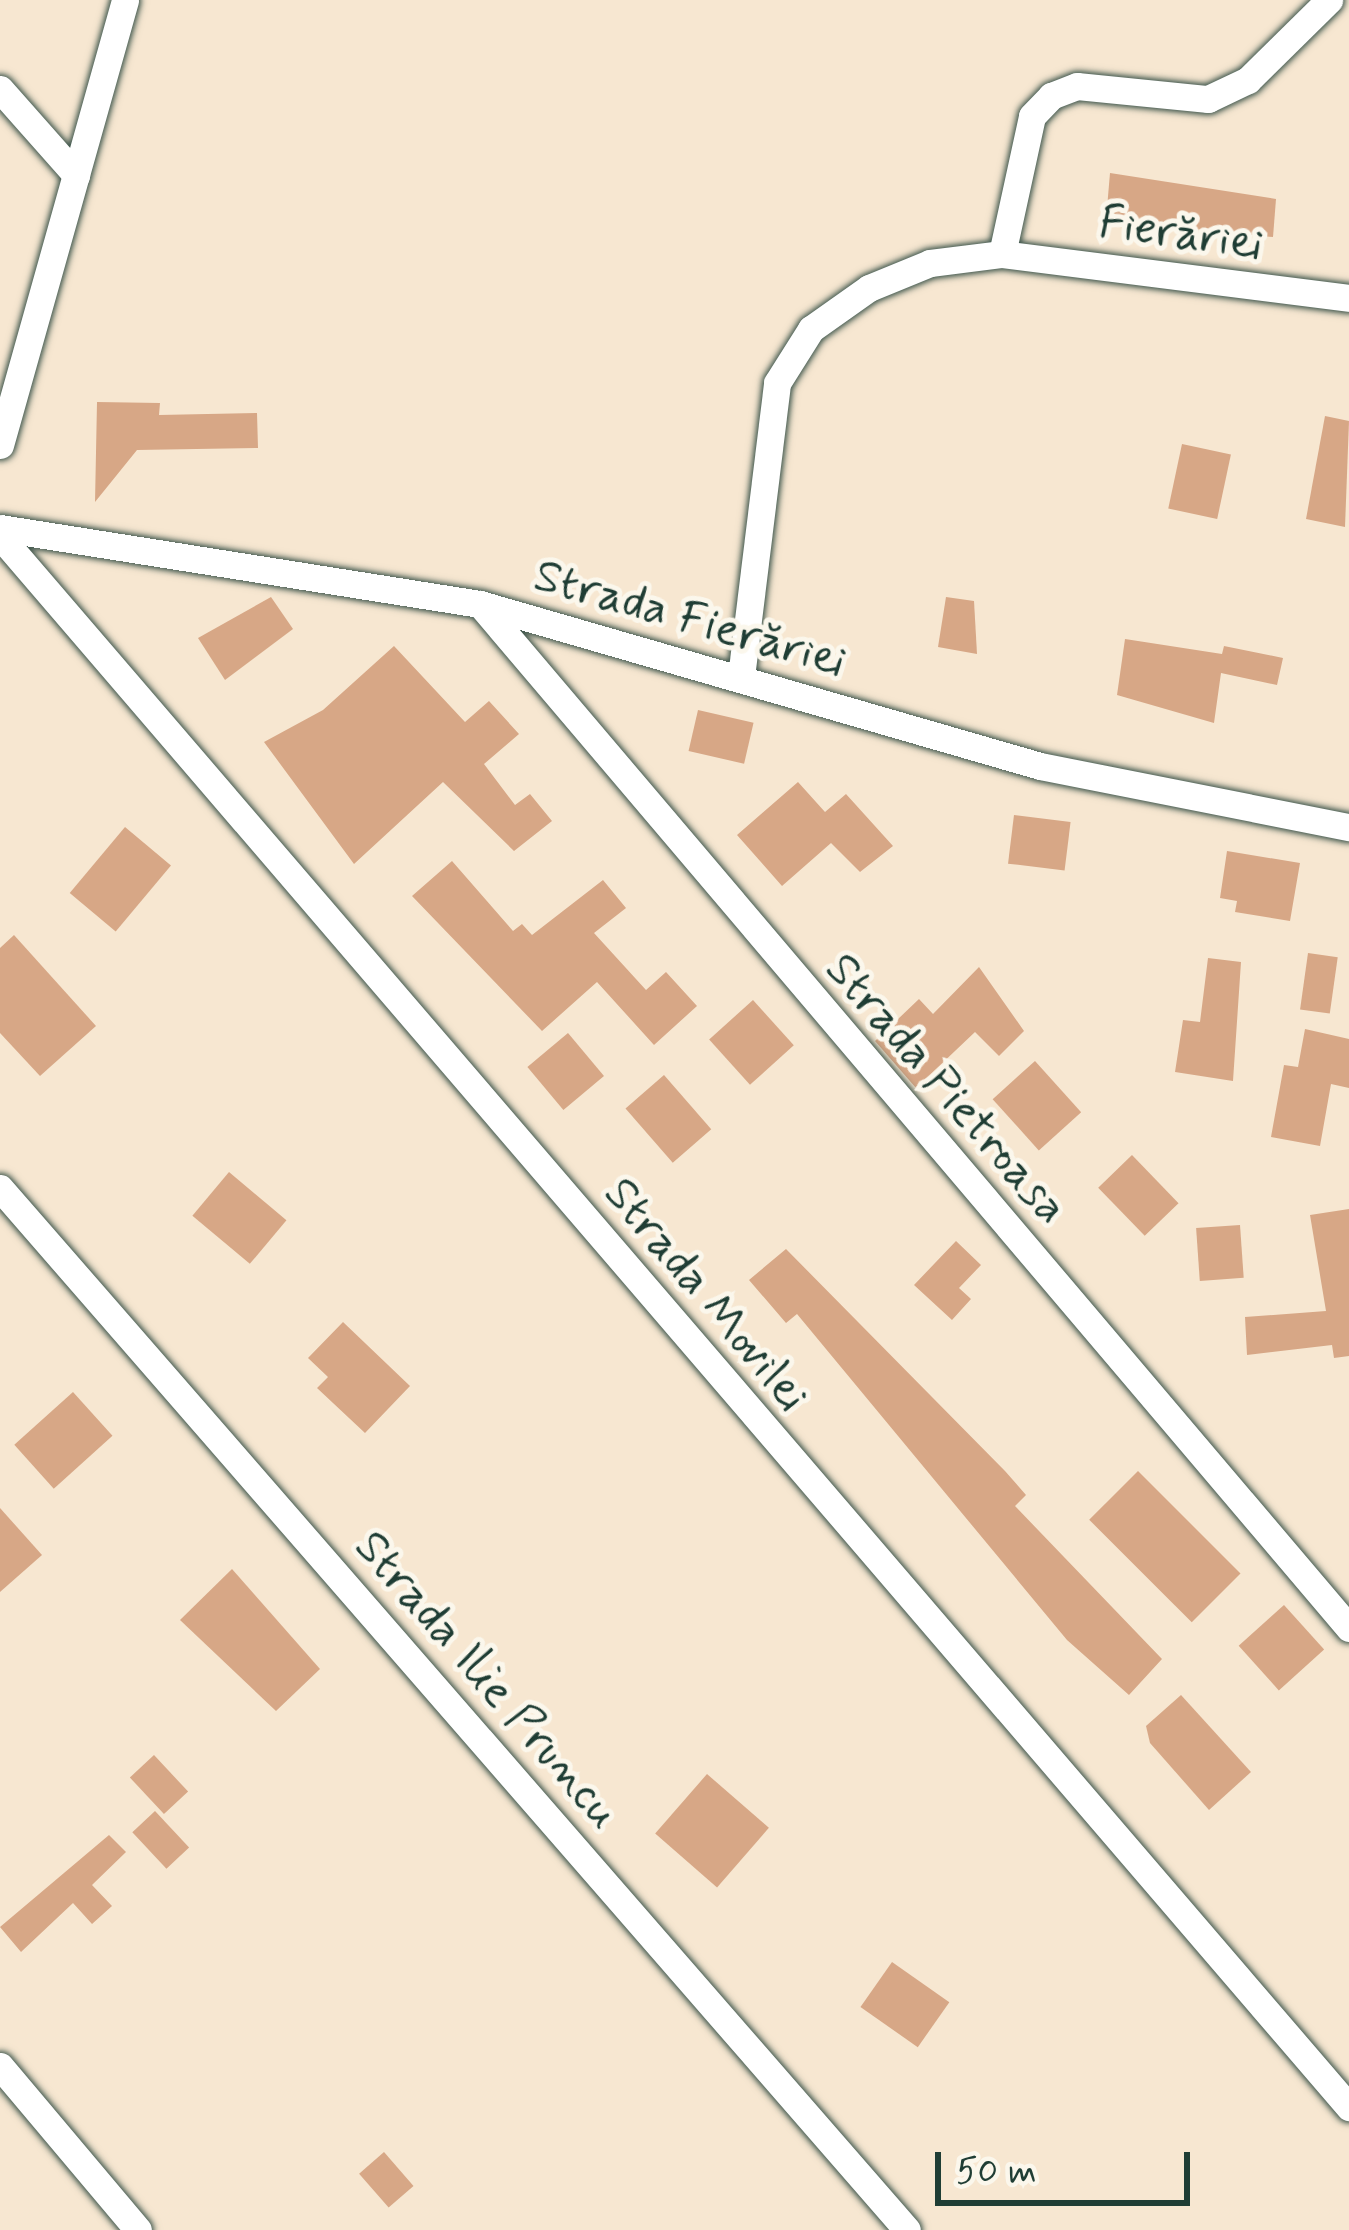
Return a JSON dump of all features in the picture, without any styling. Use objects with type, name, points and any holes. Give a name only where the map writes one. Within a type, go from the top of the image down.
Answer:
[{"type":"street","points":[[0,445],[125,0]]},
{"type":"street","points":[[1001,254],[1032,116],[1051,96],[1077,86],[1208,99],[1248,80],[1329,0]]},
{"type":"street","points":[[0,88],[76,175]]},
{"type":"street","name":"Fierăriei","points":[[742,677],[777,383],[811,328],[869,288],[930,263],[1001,254],[1349,298]]},
{"type":"street","name":"Strada Fierăriei","points":[[0,532],[479,604],[1040,766],[1349,826]]},
{"type":"street","name":"Strada Movilei","points":[[0,532],[1349,2107]]},
{"type":"street","name":"Strada Pietroasa","points":[[479,604],[1349,1628]]},
{"type":"street","name":"Strada Ilie Pruncu","points":[[0,1188],[907,2230]]},
{"type":"street","points":[[0,2066],[138,2230]]},
{"type":"building","points":[[1110,173],[1276,199],[1273,237],[1106,220]]},
{"type":"building","points":[[97,402],[160,403],[159,415],[257,413],[258,448],[137,450],[95,502]]},
{"type":"building","points":[[1325,416],[1349,421],[1345,527],[1306,519]]},
{"type":"building","points":[[1182,444],[1231,454],[1217,519],[1168,509]]},
{"type":"building","points":[[271,597],[293,629],[225,680],[198,638]]},
{"type":"building","points":[[946,597],[974,601],[977,654],[938,647]]},
{"type":"building","points":[[1125,639],[1222,654],[1224,646],[1283,658],[1277,685],[1221,673],[1214,723],[1117,695]]},
{"type":"building","points":[[394,646],[465,722],[489,701],[519,734],[484,764],[515,805],[530,794],[552,821],[514,851],[443,782],[354,864],[264,742],[323,710]]},
{"type":"building","points":[[698,710],[754,723],[744,764],[689,751]]},
{"type":"building","points":[[798,782],[825,812],[846,794],[893,846],[860,872],[831,843],[782,886],[737,835]]},
{"type":"building","points":[[1014,815],[1071,822],[1065,871],[1008,864]]},
{"type":"building","points":[[125,827],[171,866],[116,931],[70,893]]},
{"type":"building","points":[[1227,851],[1300,863],[1290,921],[1235,912],[1237,901],[1220,898]]},
{"type":"building","points":[[452,861],[513,931],[522,924],[532,935],[603,880],[626,908],[594,933],[646,990],[666,972],[697,1006],[654,1045],[597,982],[542,1031],[412,896]]},
{"type":"building","points":[[14,935],[96,1026],[40,1076],[0,1033],[0,948]]},
{"type":"building","points":[[1308,953],[1338,957],[1330,1014],[1300,1009]]},
{"type":"building","points":[[1208,958],[1241,962],[1233,1081],[1175,1072],[1183,1020],[1200,1022]]},
{"type":"building","points":[[979,967],[1024,1031],[999,1056],[975,1032],[916,1088],[875,1041],[919,999],[933,1014]]},
{"type":"building","points":[[753,1000],[794,1045],[750,1085],[709,1039]]},
{"type":"building","points":[[1305,1029],[1349,1039],[1349,1088],[1331,1084],[1320,1146],[1271,1137],[1284,1065],[1298,1067]]},
{"type":"building","points":[[568,1033],[604,1076],[563,1110],[527,1067]]},
{"type":"building","points":[[1035,1061],[1081,1112],[1039,1150],[993,1099]]},
{"type":"building","points":[[664,1075],[711,1129],[673,1163],[626,1108]]},
{"type":"building","points":[[1132,1155],[1179,1203],[1145,1236],[1098,1188]]},
{"type":"building","points":[[229,1172],[286,1220],[250,1264],[192,1216]]},
{"type":"building","points":[[1349,1209],[1349,1356],[1334,1358],[1332,1345],[1247,1355],[1245,1317],[1326,1311],[1310,1215]]},
{"type":"building","points":[[1240,1225],[1244,1278],[1200,1281],[1196,1228]]},
{"type":"building","points":[[956,1241],[981,1265],[959,1288],[971,1299],[952,1320],[914,1285]]},
{"type":"building","points":[[786,1249],[1005,1471],[1026,1495],[1015,1506],[1162,1659],[1129,1695],[1067,1640],[797,1314],[786,1323],[749,1280]]},
{"type":"building","points":[[343,1322],[410,1386],[365,1433],[317,1388],[328,1377],[308,1358]]},
{"type":"building","points":[[73,1392],[112,1436],[54,1489],[14,1445]]},
{"type":"building","points":[[1138,1471],[1241,1574],[1192,1622],[1089,1520]]},
{"type":"building","points":[[0,1508],[42,1555],[0,1592]]},
{"type":"building","points":[[232,1569],[320,1669],[276,1711],[180,1620]]},
{"type":"building","points":[[1284,1605],[1324,1650],[1279,1690],[1239,1646]]},
{"type":"building","points":[[1181,1695],[1251,1772],[1209,1810],[1150,1743],[1146,1726]]},
{"type":"building","points":[[154,1755],[188,1792],[164,1814],[130,1778]]},
{"type":"building","points":[[707,1774],[769,1828],[717,1887],[655,1834]]},
{"type":"building","points":[[155,1811],[189,1848],[166,1869],[132,1832]]},
{"type":"building","points":[[109,1835],[126,1852],[92,1885],[112,1906],[92,1924],[73,1903],[21,1952],[0,1927]]},
{"type":"building","points":[[892,1962],[949,2002],[918,2047],[860,2007]]},
{"type":"building","points":[[384,2152],[414,2186],[389,2208],[359,2174]]}]
